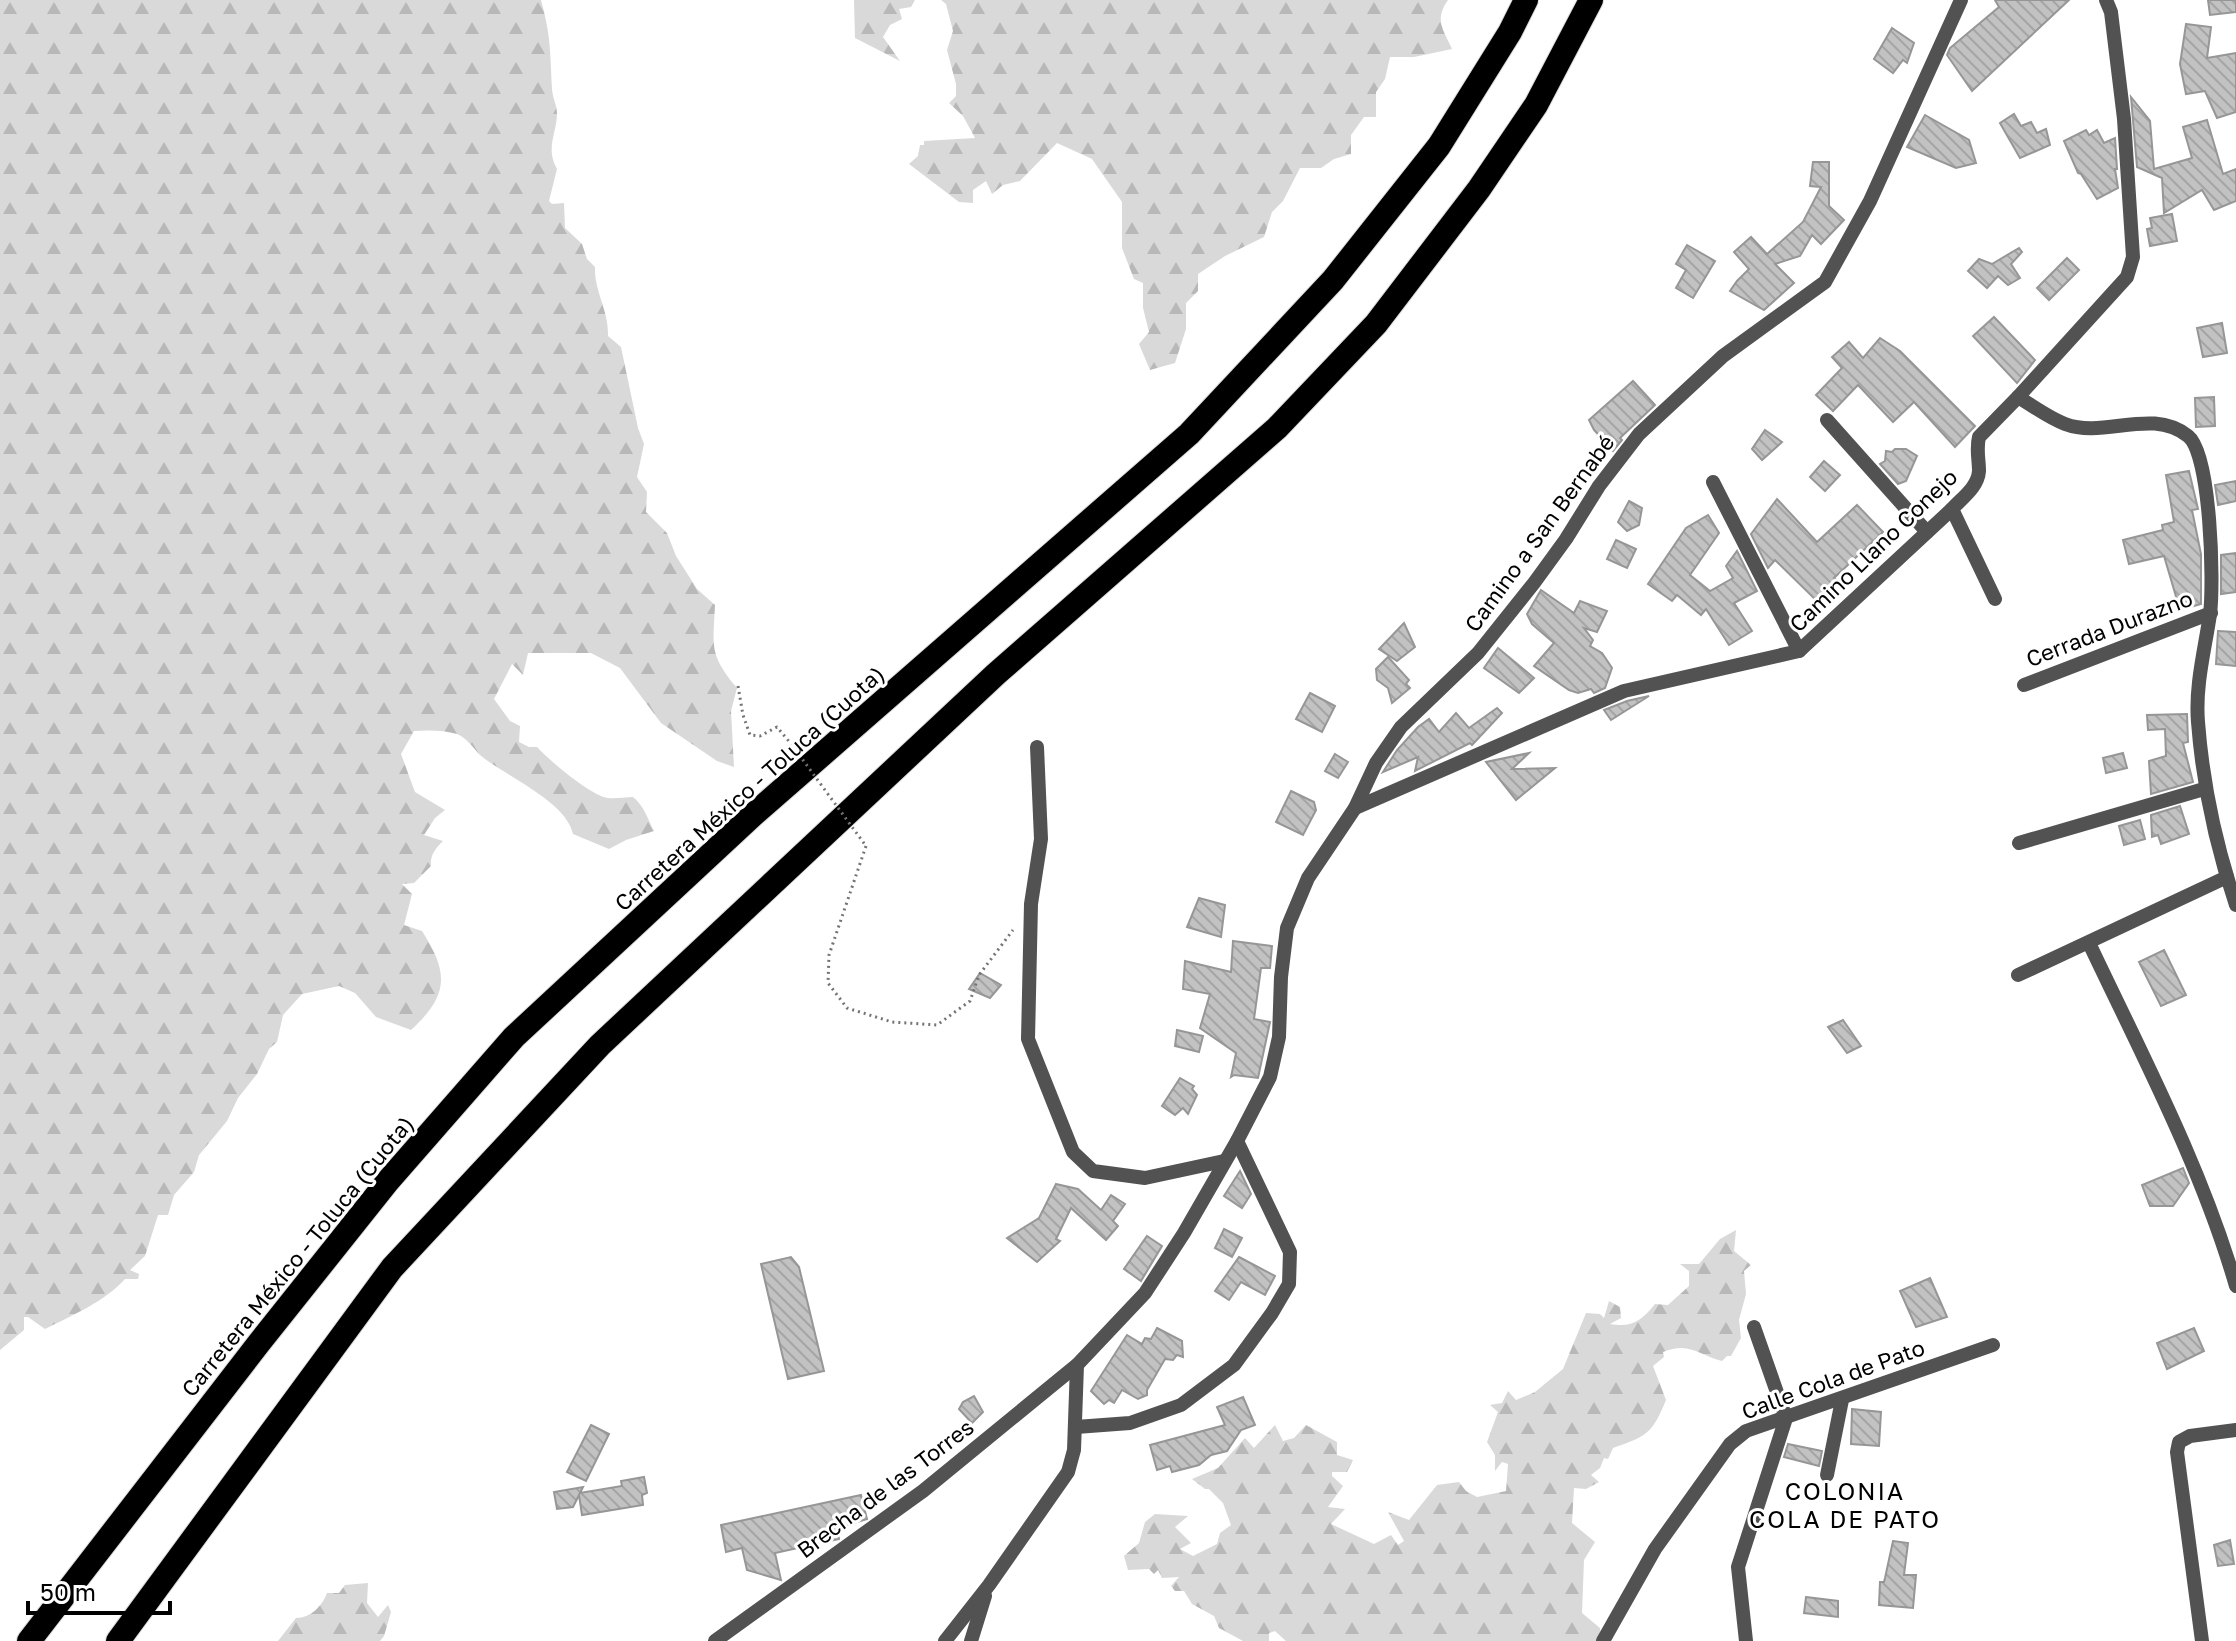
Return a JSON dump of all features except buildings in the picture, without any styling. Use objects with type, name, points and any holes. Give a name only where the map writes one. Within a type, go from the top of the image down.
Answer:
[{"type":"highway","name":"Carretera México - Toluca (Cuota)","points":[[29,1641],[388,1181],[514,1037],[753,815],[1189,434],[1333,280],[1439,146],[1510,32],[1526,0]]},
{"type":"highway","points":[[118,1641],[392,1268],[600,1045],[996,674],[1277,428],[1376,324],[1479,189],[1536,105],[1591,0]]},
{"type":"street","name":"Camino a San Bernabé","points":[[1224,1161],[1270,1077],[1279,1037],[1287,928],[1308,878],[1355,808],[1376,763],[1401,727],[1478,653],[1534,583],[1599,486],[1639,434],[1723,356],[1825,282],[1870,201],[1961,0]]},
{"type":"street","name":"Camino Llano Conejo","points":[[1355,808],[1624,691],[1799,651],[1952,509],[1975,484],[1979,473],[1979,437],[2127,277],[2133,257],[2124,119],[2111,12],[2106,0]]},
{"type":"street","points":[[2018,397],[2067,425],[2102,428],[2165,422],[2191,438],[2202,467],[2213,550],[2211,613],[2202,652],[2198,717],[2204,789],[2236,905]]},
{"type":"street","points":[[1827,420],[1927,532]]},
{"type":"street","points":[[1713,482],[1799,651]]},
{"type":"street","points":[[1952,509],[1995,599]]},
{"type":"street","name":"Cerrada Durazno","points":[[2024,685],[2211,613]]},
{"type":"street","points":[[1037,747],[1041,839],[1031,904],[1028,1039],[1073,1152],[1093,1171],[1145,1178],[1224,1161]]},
{"type":"street","points":[[2019,843],[2204,789]]},
{"type":"street","points":[[2018,975],[2227,877]]},
{"type":"street","points":[[2089,943],[2199,1178],[2236,1286]]},
{"type":"street","points":[[1076,1427],[1130,1423],[1181,1405],[1234,1365],[1289,1284],[1290,1252],[1287,1242],[1237,1141]]},
{"type":"street","name":"Brecha de las Torres","points":[[715,1641],[923,1491],[1077,1365],[1145,1293],[1184,1233],[1224,1161]]},
{"type":"street","points":[[1746,1641],[1738,1567],[1786,1418],[1754,1327]]},
{"type":"street","name":"Calle Cola de Pato","points":[[1603,1641],[1655,1549],[1730,1444],[1746,1431],[1993,1345]]},
{"type":"street","points":[[945,1641],[989,1585],[1068,1472],[1076,1427],[1077,1365]]},
{"type":"street","points":[[1827,1475],[1842,1400]]},
{"type":"street","points":[[2202,1641],[2177,1452],[2179,1442],[2190,1436],[2236,1430]]},
{"type":"street","points":[[971,1641],[989,1585]]},
{"type":"path","points":[[738,686],[750,735],[760,736],[777,727],[866,846],[829,955],[828,983],[847,1008],[892,1022],[937,1025],[970,1001],[979,975],[1031,904]]},
{"type":"green space","points":[[0,0],[541,0],[557,113],[552,154],[557,169],[549,201],[552,204],[564,203],[565,228],[582,244],[587,259],[595,267],[608,336],[621,347],[644,444],[637,477],[647,492],[646,512],[667,533],[676,556],[697,589],[715,605],[717,658],[737,688],[731,711],[734,767],[717,761],[661,723],[620,668],[591,653],[528,653],[523,675],[512,664],[494,699],[510,721],[520,726],[519,742],[537,747],[571,777],[601,796],[633,797],[645,813],[654,831],[609,849],[573,834],[568,822],[547,800],[480,755],[461,736],[441,731],[414,731],[401,754],[415,792],[445,810],[435,818],[424,835],[443,841],[434,852],[431,866],[414,883],[402,884],[412,894],[404,925],[422,931],[437,959],[441,983],[433,1006],[411,1030],[376,1017],[355,993],[339,986],[302,994],[283,1015],[277,1042],[269,1049],[227,1121],[199,1155],[194,1172],[174,1195],[168,1215],[158,1215],[145,1256],[130,1270],[139,1274],[138,1279],[125,1279],[98,1301],[45,1329],[24,1317],[24,1330],[0,1350]]},
{"type":"green space","points":[[854,0],[915,0],[911,7],[899,9],[902,19],[890,25],[883,37],[900,61],[855,38]]},
{"type":"green space","points":[[941,0],[1448,0],[1441,19],[1452,49],[1414,57],[1390,57],[1385,79],[1376,92],[1376,117],[1364,117],[1351,135],[1351,154],[1334,159],[1321,168],[1300,168],[1283,201],[1272,212],[1264,237],[1225,256],[1198,274],[1198,291],[1186,303],[1186,329],[1175,363],[1150,370],[1139,344],[1149,332],[1143,308],[1143,283],[1134,279],[1122,248],[1122,202],[1092,159],[1057,143],[1020,181],[1003,185],[992,194],[986,181],[973,190],[973,203],[959,202],[909,164],[918,156],[924,141],[975,138],[963,116],[949,103],[956,96],[947,50],[953,31],[946,4]]},
{"type":"green space","points":[[1736,1230],[1734,1251],[1751,1265],[1744,1271],[1746,1294],[1739,1320],[1741,1338],[1731,1356],[1722,1361],[1687,1348],[1663,1352],[1664,1357],[1653,1366],[1666,1400],[1657,1420],[1641,1437],[1613,1448],[1608,1459],[1604,1458],[1600,1468],[1591,1475],[1599,1482],[1586,1489],[1574,1488],[1572,1523],[1595,1542],[1584,1560],[1582,1613],[1600,1628],[1601,1641],[1286,1641],[1275,1631],[1269,1633],[1269,1641],[1243,1641],[1219,1628],[1214,1616],[1192,1604],[1184,1591],[1175,1591],[1171,1586],[1179,1577],[1162,1578],[1158,1570],[1154,1574],[1149,1569],[1128,1570],[1124,1556],[1139,1543],[1145,1522],[1155,1514],[1188,1516],[1175,1527],[1191,1543],[1180,1549],[1193,1556],[1217,1544],[1220,1533],[1231,1525],[1223,1503],[1209,1489],[1192,1479],[1218,1468],[1245,1438],[1254,1448],[1275,1425],[1283,1441],[1294,1438],[1306,1425],[1337,1442],[1337,1455],[1353,1460],[1347,1472],[1332,1472],[1332,1476],[1343,1486],[1328,1507],[1345,1509],[1331,1524],[1374,1544],[1391,1535],[1398,1545],[1404,1541],[1388,1512],[1409,1520],[1437,1485],[1459,1482],[1466,1491],[1477,1497],[1506,1491],[1508,1464],[1502,1462],[1495,1471],[1495,1455],[1487,1442],[1498,1412],[1490,1405],[1502,1403],[1508,1391],[1516,1400],[1535,1392],[1563,1369],[1586,1313],[1600,1314],[1604,1318],[1609,1301],[1620,1307],[1621,1318],[1610,1324],[1624,1325],[1640,1319],[1655,1304],[1668,1305],[1689,1286],[1689,1271],[1680,1264],[1699,1264],[1720,1239]]},
{"type":"green space","points":[[368,1583],[367,1603],[378,1617],[388,1605],[391,1612],[380,1641],[278,1641],[296,1618],[315,1610],[327,1593],[339,1593],[345,1585]]},
{"type":"district","name":"COLONIA COLA DE PATO","points":[[1845,1504]]}]
